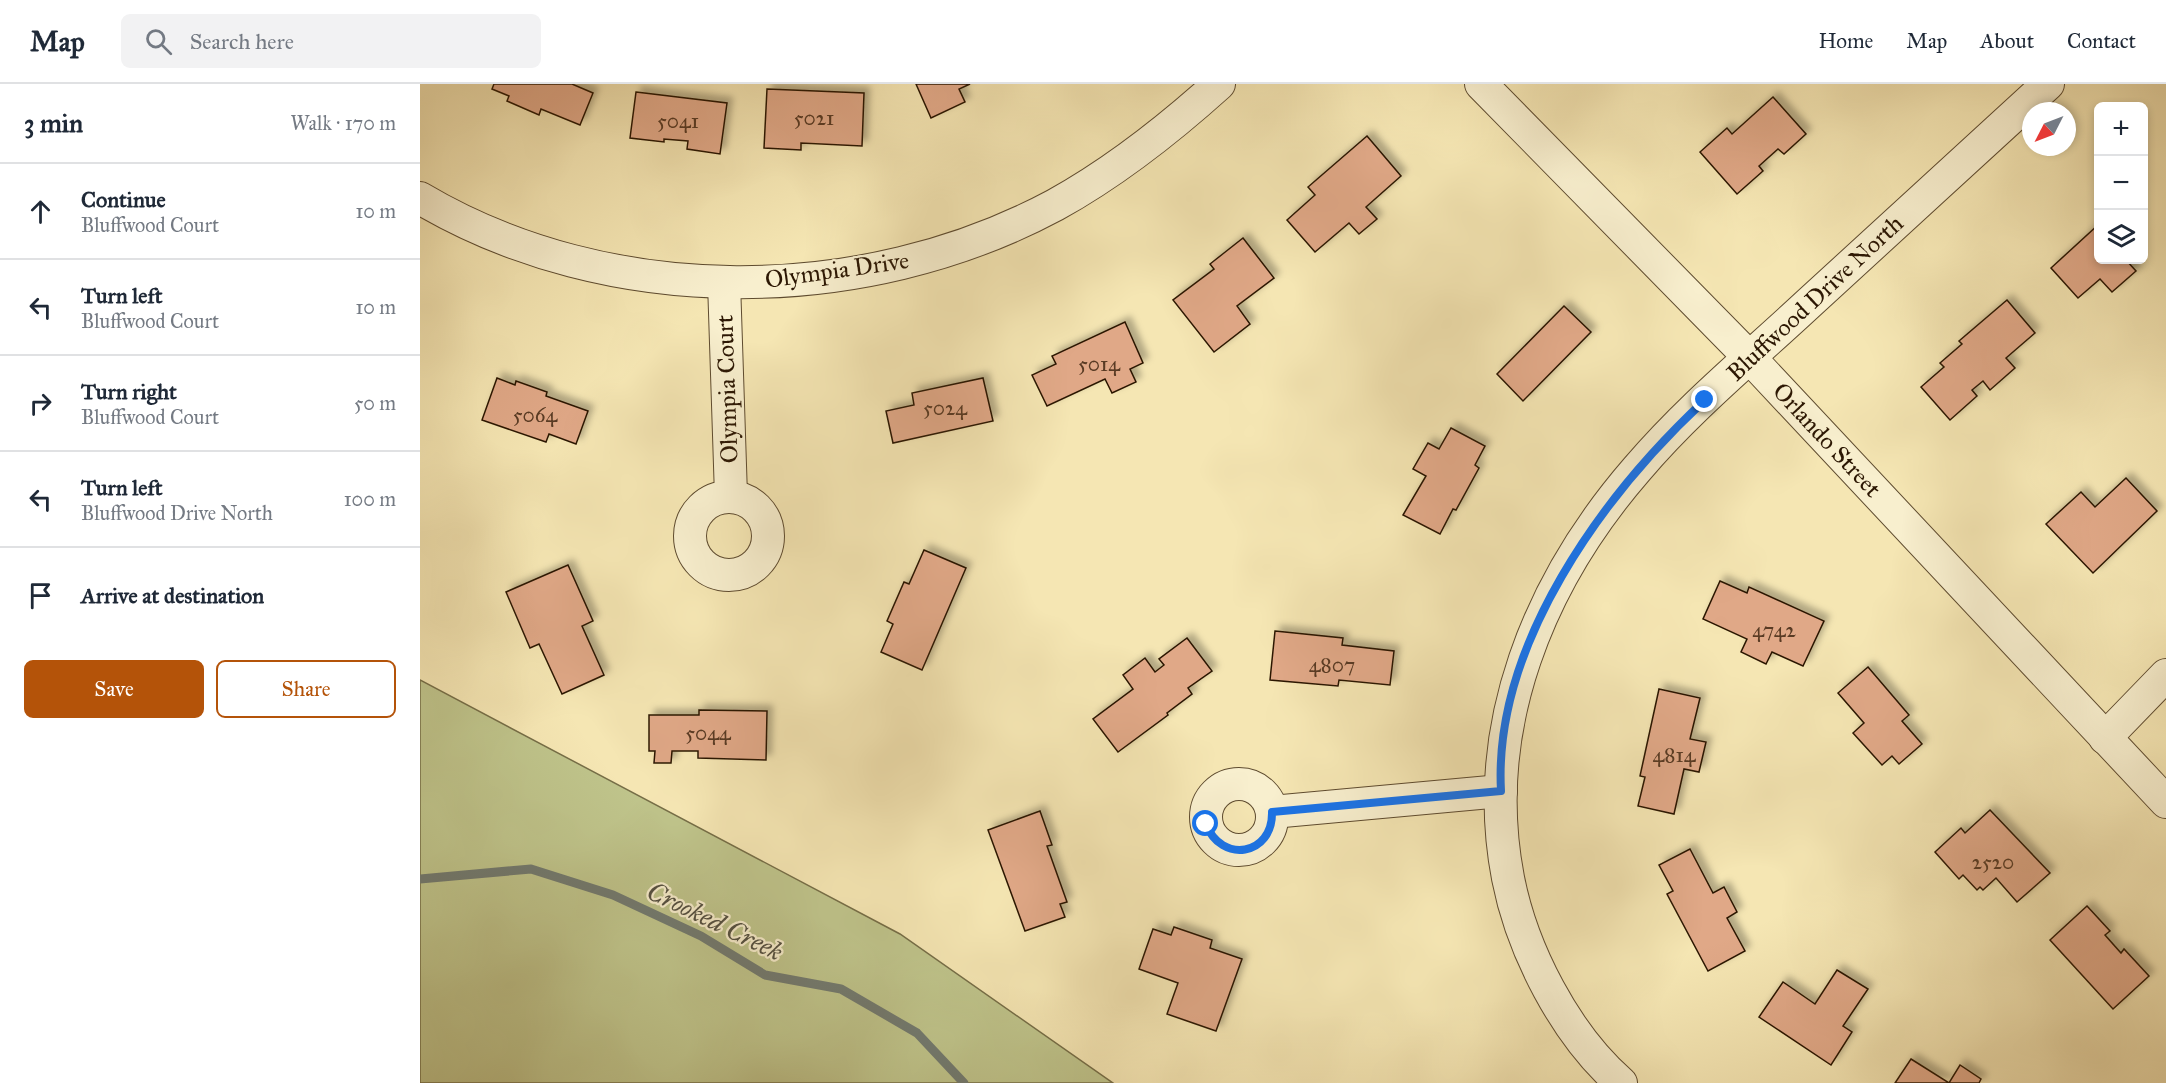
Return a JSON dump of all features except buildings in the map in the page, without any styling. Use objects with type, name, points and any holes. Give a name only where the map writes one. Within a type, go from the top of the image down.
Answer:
[{"type":"street","name":"Olympia Drive","points":[[420,198],[470,224],[563,257],[624,271],[724,282],[786,280],[852,273],[917,259],[993,233],[1054,205],[1122,164],[1166,131],[1218,84]]},
{"type":"street","name":"Orlando Street","points":[[1481,84],[1750,358],[2166,802]]},
{"type":"street","name":"Bluffwood Drive North","points":[[1621,1083],[1597,1057],[1563,1013],[1524,935],[1512,899],[1504,857],[1501,791],[1504,733],[1517,679],[1539,625],[1569,564],[1602,513],[1636,470],[1750,358],[2048,84]]},
{"type":"street","name":"Olympia Court","points":[[724,282],[731,496]]},
{"type":"street","points":[[2105,738],[2166,675]]},
{"type":"street","points":[[1272,812],[1501,791]]},
{"type":"green space","points":[[420,680],[900,934],[1113,1083],[420,1083]]},
{"type":"waterway","name":"Crooked Creek","points":[[420,879],[531,869],[613,895],[701,936],[765,975],[841,989],[917,1033],[964,1083]]},
{"type":"route","points":[[1206,824],[1218,844],[1225,848],[1241,850],[1256,846],[1267,835],[1272,812],[1501,791],[1500,773],[1504,733],[1517,679],[1530,644],[1569,564],[1602,513],[1636,470],[1705,400]]}]
